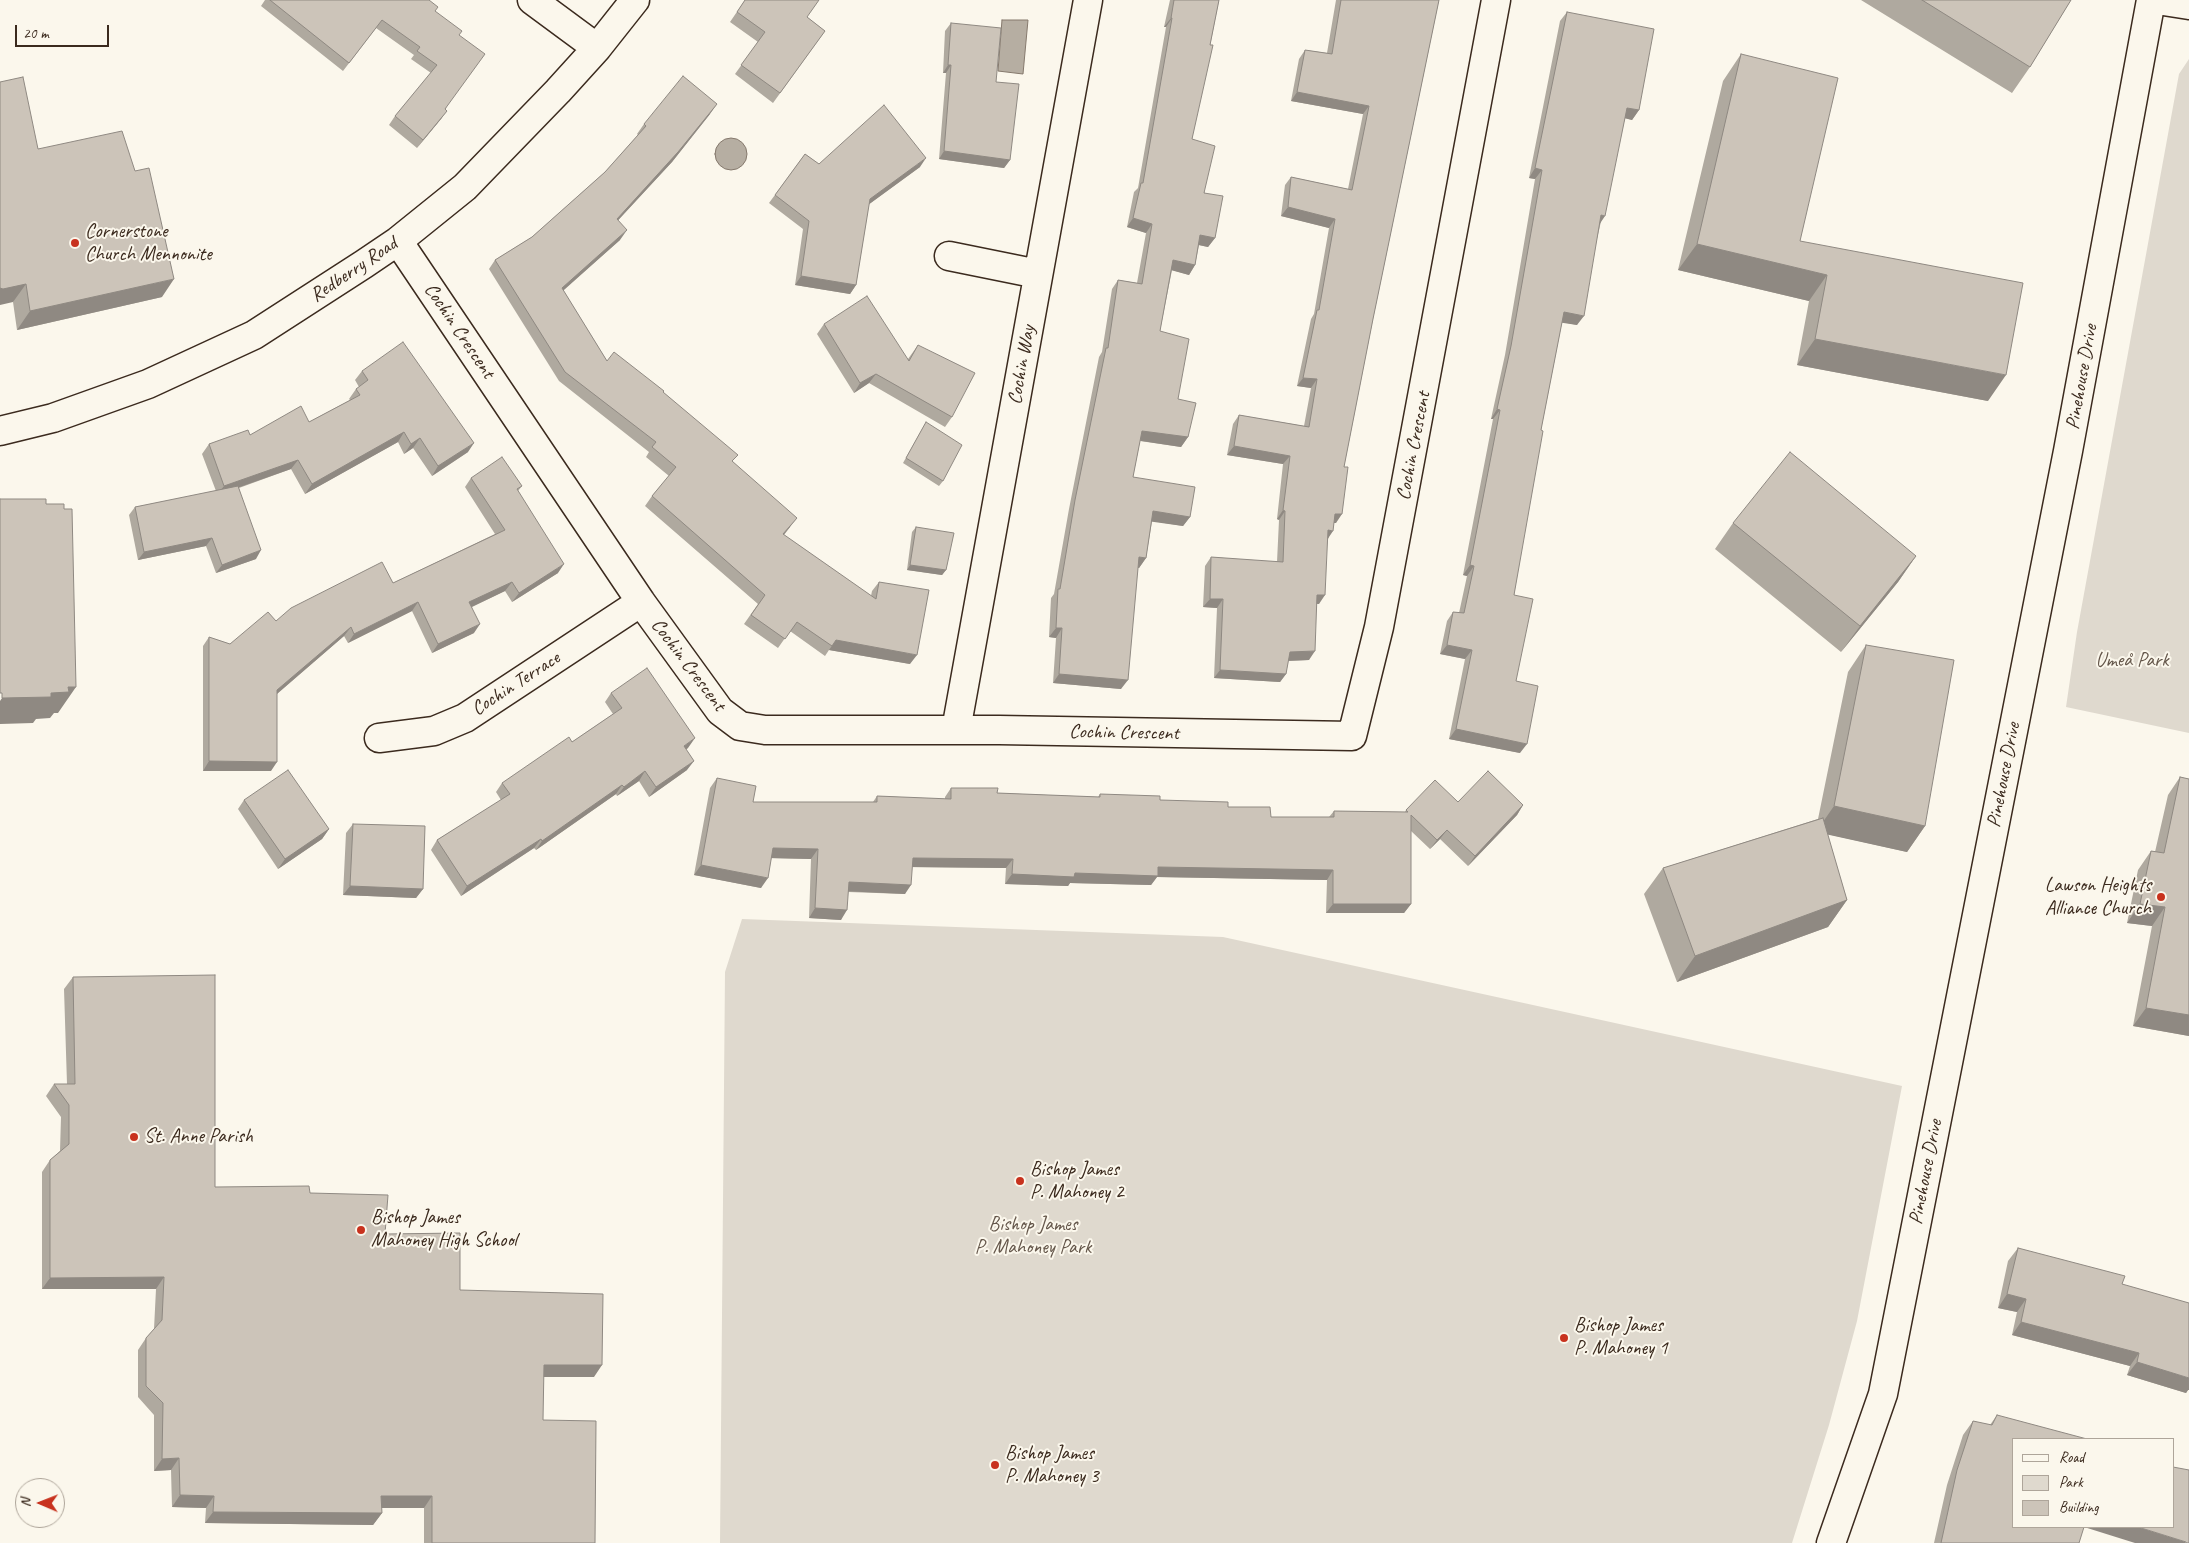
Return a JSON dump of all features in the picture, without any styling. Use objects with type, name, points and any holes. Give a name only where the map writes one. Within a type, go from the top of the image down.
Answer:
[{"type":"street","points":[[532,0],[597,48]]},
{"type":"street","name":"Redberry Road","points":[[0,431],[53,418],[148,384],[254,335],[398,241],[465,187],[597,48],[634,0]]},
{"type":"street","name":"Cochin Way","points":[[956,730],[1088,0]]},
{"type":"street","name":"Cochin Crescent","points":[[398,241],[641,602],[720,711],[740,726],[765,730],[956,730],[1352,736],[1379,627],[1496,0]]},
{"type":"street","name":"Pinehouse Drive","points":[[1831,1543],[1883,1394],[2066,460],[2151,0]]},
{"type":"street","points":[[2157,0],[2189,6]]},
{"type":"street","points":[[949,256],[1038,274]]},
{"type":"street","name":"Cochin Terrace","points":[[379,738],[434,730],[465,718],[641,602]]},
{"type":"green space","name":"Umeå Park","points":[[2189,59],[2189,733],[2066,707],[2077,632],[2179,74]]},
{"type":"green space","name":"Bishop James P. Mahoney Park","points":[[742,919],[1223,937],[1902,1086],[1857,1321],[1829,1425],[1792,1543],[720,1543],[725,972]]},
{"type":"shaded area","points":[[1002,20],[1028,20],[1023,74],[998,71]]},
{"type":"shaded area","points":[[731,138],[737,139],[742,143],[746,148],[746,160],[742,165],[737,169],[731,170],[725,169],[720,165],[716,160],[715,154],[716,148],[720,143],[725,139]]},
{"type":"building","points":[[270,0],[429,0],[438,7],[435,11],[462,31],[459,35],[485,54],[445,109],[447,111],[423,140],[395,116],[437,65],[417,51],[420,47],[382,20],[349,63]]},
{"type":"building","points":[[745,0],[819,0],[807,17],[825,31],[780,93],[741,65],[765,32],[737,12]]},
{"type":"building","points":[[1174,0],[1219,0],[1210,45],[1213,45],[1192,139],[1215,146],[1204,193],[1223,196],[1215,238],[1200,235],[1195,265],[1173,260],[1160,331],[1189,339],[1178,399],[1196,403],[1188,437],[1142,431],[1133,477],[1195,487],[1190,517],[1153,511],[1146,558],[1139,557],[1128,680],[1059,674],[1062,628],[1056,628],[1058,589],[1060,589],[1075,500],[1106,348],[1108,348],[1118,280],[1142,284],[1152,224],[1133,218],[1141,183],[1143,183]]},
{"type":"building","points":[[1341,0],[1439,0],[1344,467],[1348,467],[1342,514],[1335,514],[1333,531],[1328,530],[1325,595],[1317,595],[1315,651],[1290,652],[1286,674],[1220,670],[1223,599],[1210,599],[1211,557],[1283,562],[1285,511],[1283,510],[1290,456],[1234,446],[1239,415],[1309,427],[1317,379],[1303,378],[1317,310],[1319,310],[1335,219],[1288,207],[1291,177],[1352,190],[1369,106],[1297,92],[1305,50],[1332,54]]},
{"type":"building","points":[[1922,0],[2071,0],[2030,67]]},
{"type":"building","points":[[1567,12],[1654,29],[1639,110],[1627,108],[1605,216],[1601,215],[1584,316],[1564,312],[1541,430],[1543,431],[1514,595],[1533,599],[1516,681],[1538,686],[1527,744],[1456,729],[1472,650],[1447,645],[1453,612],[1464,613],[1474,566],[1470,565],[1500,410],[1497,409],[1511,346],[1542,170],[1535,168]]},
{"type":"building","points":[[951,23],[1001,28],[996,82],[1019,84],[1010,160],[944,151],[951,65],[948,65]]},
{"type":"building","points":[[1741,54],[1838,78],[1800,241],[2023,283],[2006,375],[1815,339],[1827,275],[1697,244]]},
{"type":"building","points":[[683,76],[717,104],[678,152],[617,219],[627,230],[562,288],[607,361],[614,352],[664,391],[738,455],[732,461],[797,518],[783,534],[876,599],[879,582],[929,590],[917,655],[836,640],[832,646],[797,622],[785,639],[751,615],[765,595],[652,496],[676,467],[652,447],[656,442],[565,372],[495,260],[532,237],[605,172],[646,126],[644,124]]},
{"type":"building","name":"Cornerstone Church Mennonite","points":[[23,77],[38,149],[122,131],[135,171],[149,168],[174,279],[30,311],[26,284],[0,288],[0,82]]},
{"type":"building","points":[[884,105],[926,158],[870,199],[856,285],[801,276],[809,221],[775,195],[805,154],[819,164]]},
{"type":"building","points":[[867,296],[909,361],[918,345],[975,373],[952,417],[876,374],[860,383],[824,324]]},
{"type":"building","points":[[403,342],[474,443],[438,466],[420,438],[411,444],[404,432],[312,484],[298,460],[224,486],[209,444],[248,430],[250,435],[301,406],[309,422],[360,395],[356,389],[368,380],[362,371]]},
{"type":"building","points":[[926,422],[962,445],[943,481],[906,458]]},
{"type":"building","points":[[1790,452],[1916,556],[1860,626],[1733,523]]},
{"type":"building","points":[[502,457],[522,486],[517,489],[564,564],[519,593],[512,582],[469,602],[480,624],[438,644],[418,602],[354,634],[351,627],[277,690],[277,762],[209,761],[209,637],[230,644],[268,612],[276,621],[291,608],[382,562],[393,583],[505,530],[471,478]]},
{"type":"building","points":[[238,486],[261,550],[222,565],[212,538],[144,552],[135,507]]},
{"type":"building","points":[[0,499],[46,499],[46,504],[64,504],[64,509],[72,509],[76,687],[68,687],[69,692],[51,693],[51,697],[2,698],[2,693],[0,693]]},
{"type":"building","points":[[916,527],[954,533],[946,570],[910,565]]},
{"type":"building","points":[[1866,645],[1954,660],[1925,826],[1834,806]]},
{"type":"building","points":[[647,668],[695,738],[684,746],[694,761],[656,787],[645,771],[542,841],[541,839],[467,886],[437,840],[510,794],[502,783],[569,737],[572,742],[622,708],[611,693]]},
{"type":"building","points":[[288,770],[329,829],[285,859],[244,800]]},
{"type":"building","points":[[1488,771],[1523,805],[1475,856],[1447,830],[1437,840],[1411,815],[1411,904],[1333,904],[1333,870],[1158,867],[1158,876],[1075,873],[1074,877],[1012,874],[1013,859],[913,858],[911,885],[849,882],[847,910],[815,908],[818,849],[773,848],[768,878],[701,865],[717,778],[756,786],[753,802],[877,802],[877,796],[951,799],[951,788],[998,788],[997,793],[1100,797],[1100,794],[1160,796],[1160,800],[1228,802],[1228,807],[1270,807],[1271,817],[1334,817],[1334,811],[1408,812],[1406,810],[1435,780],[1458,802]]},
{"type":"building","name":"Lawson Heights Alliance Church","points":[[2180,777],[2189,779],[2189,1015],[2146,1008],[2165,907],[2140,904],[2151,851],[2164,853]]},
{"type":"building","points":[[1823,818],[1847,900],[1695,956],[1663,868]]},
{"type":"building","points":[[353,824],[425,826],[423,889],[350,886]]},
{"type":"building","points":[[215,975],[215,1187],[309,1186],[310,1193],[388,1195],[385,1234],[460,1233],[460,1290],[603,1294],[602,1365],[544,1365],[543,1420],[596,1421],[595,1543],[432,1543],[432,1496],[381,1496],[382,1513],[213,1512],[214,1496],[180,1495],[179,1458],[162,1459],[163,1403],[146,1386],[146,1338],[162,1320],[164,1277],[50,1278],[50,1160],[69,1144],[69,1105],[54,1084],[75,1084],[73,977]]},
{"type":"building","points":[[2018,1248],[2125,1276],[2122,1284],[2189,1303],[2189,1378],[2137,1362],[2139,1353],[2021,1322],[2026,1299],[2007,1294]]},
{"type":"building","points":[[1997,1415],[2083,1438],[2012,1438],[2012,1528],[2084,1528],[2079,1543],[1941,1543],[1957,1470],[1973,1421],[1992,1425]]},
{"type":"building","points":[[2174,1467],[2189,1470],[2189,1543],[2141,1528],[2174,1528]]},
{"type":"place","name":"Cornerstone Church Mennonite","points":[[75,243]]},
{"type":"place","name":"Lawson Heights Alliance Church","points":[[2161,897]]},
{"type":"place","name":"St. Anne Parish","points":[[134,1137]]},
{"type":"place","name":"Bishop James P. Mahoney 2","points":[[1020,1181]]},
{"type":"place","name":"Bishop James Mahoney High School","points":[[361,1230]]},
{"type":"place","name":"Bishop James P. Mahoney 1","points":[[1564,1338]]},
{"type":"place","name":"Bishop James P. Mahoney 3","points":[[995,1465]]}]
